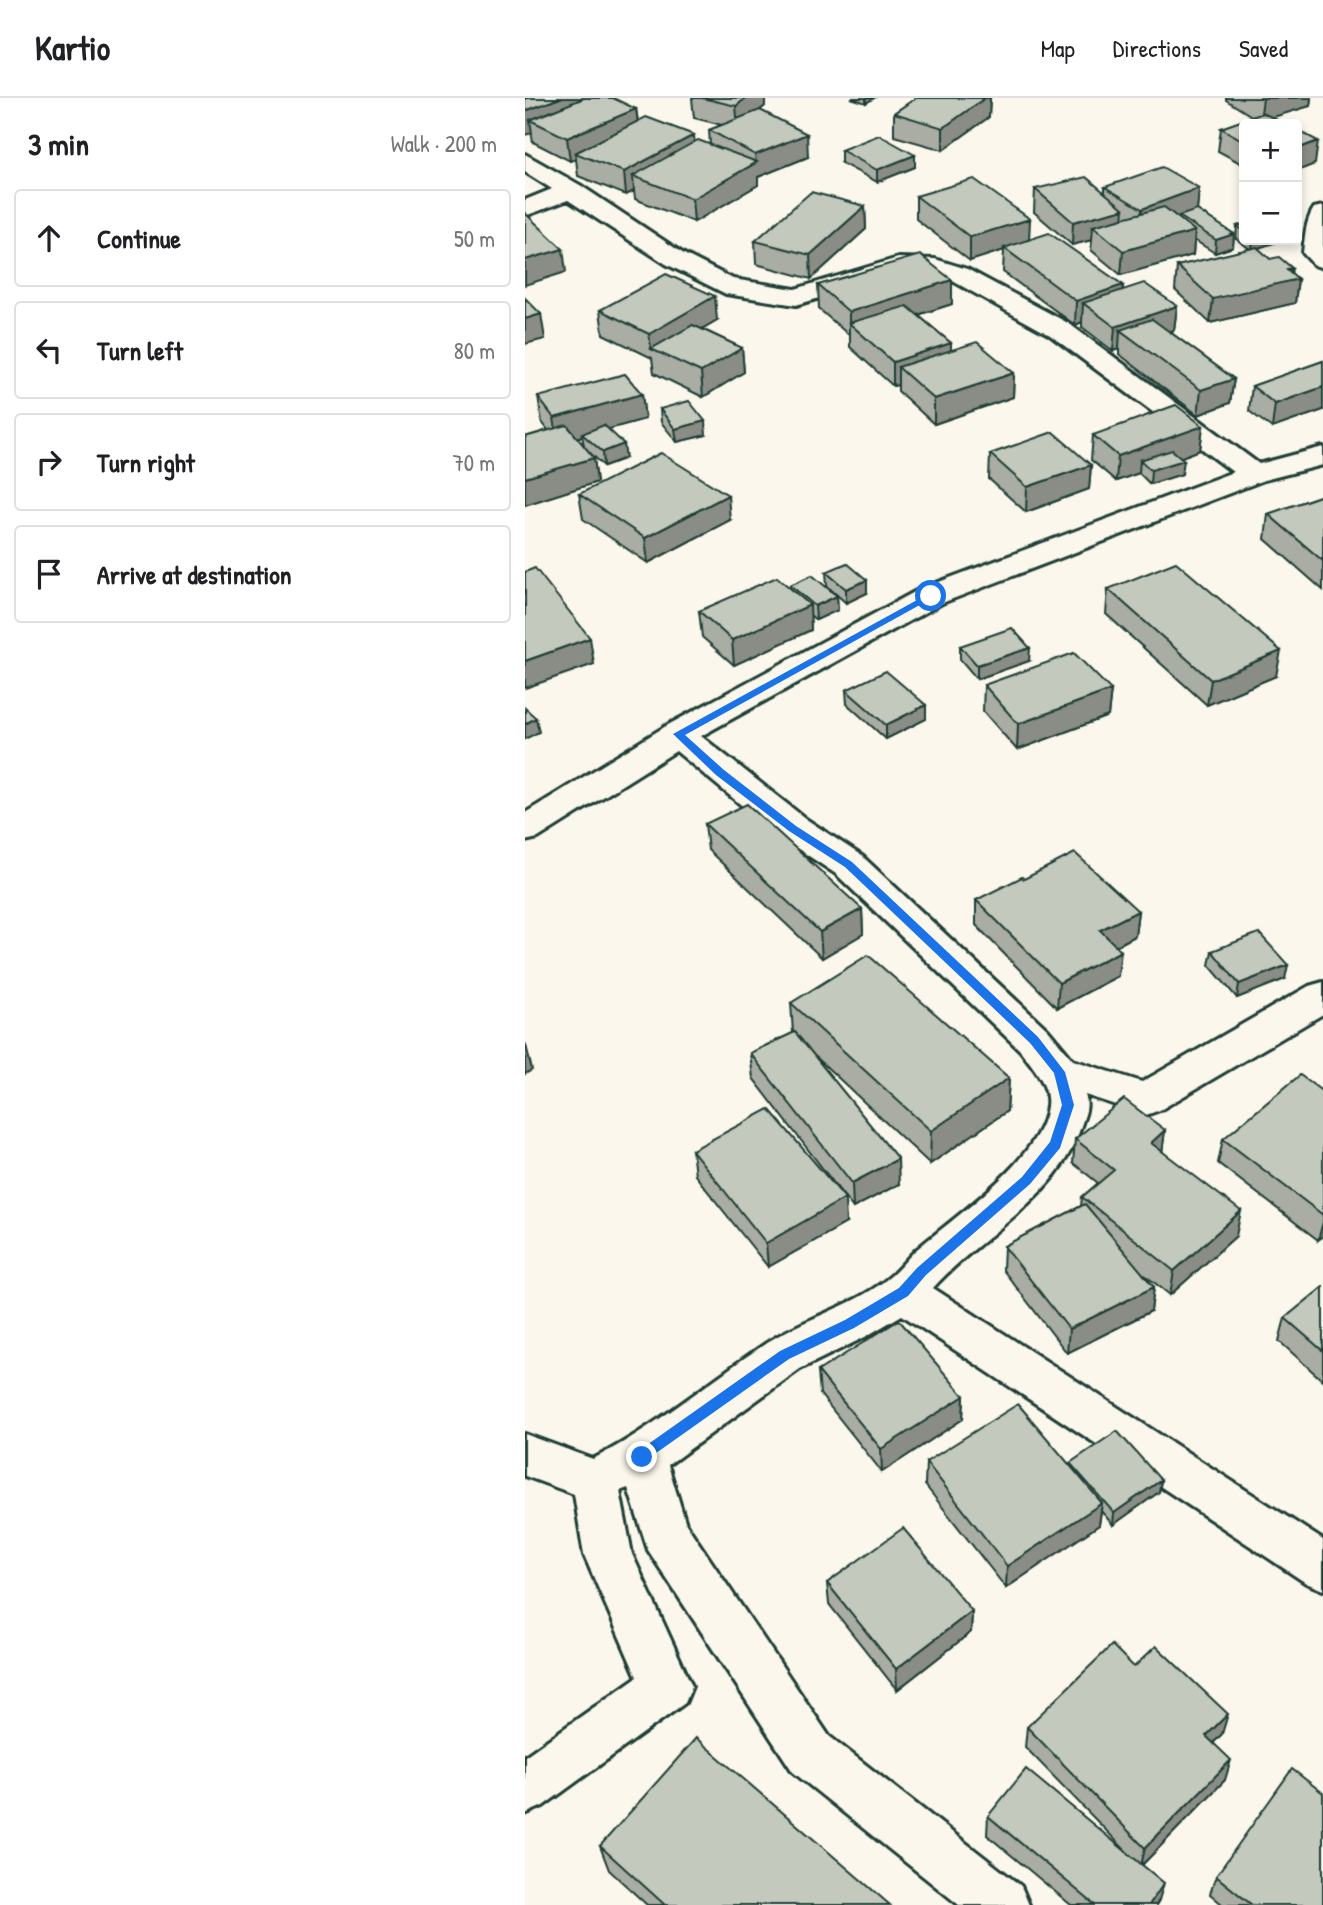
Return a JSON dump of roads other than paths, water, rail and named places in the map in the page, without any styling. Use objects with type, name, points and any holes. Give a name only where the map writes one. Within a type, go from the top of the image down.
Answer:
[{"type":"street","points":[[525,161],[675,259],[726,286],[796,297],[898,266],[935,267],[958,274],[1059,329],[1254,474]]},
{"type":"street","points":[[525,209],[572,190]]},
{"type":"street","points":[[1323,213],[1318,226],[1315,253],[1323,260]]},
{"type":"street","points":[[525,829],[678,734],[931,596],[1254,474],[1323,456]]},
{"type":"street","points":[[525,1454],[595,1481],[642,1457],[784,1355],[849,1324],[903,1292],[922,1271],[1026,1180],[1055,1144],[1068,1105],[1059,1072],[1034,1040],[849,865],[793,828],[720,772],[678,734]]},
{"type":"street","points":[[1055,1144],[1146,1099],[1323,996]]},
{"type":"street","points":[[1059,1072],[1146,1099]]},
{"type":"street","points":[[903,1292],[1323,1567]]},
{"type":"street","points":[[642,1457],[665,1534],[811,1754],[1002,1905]]},
{"type":"street","points":[[525,1788],[667,1686],[608,1555],[595,1481]]}]
